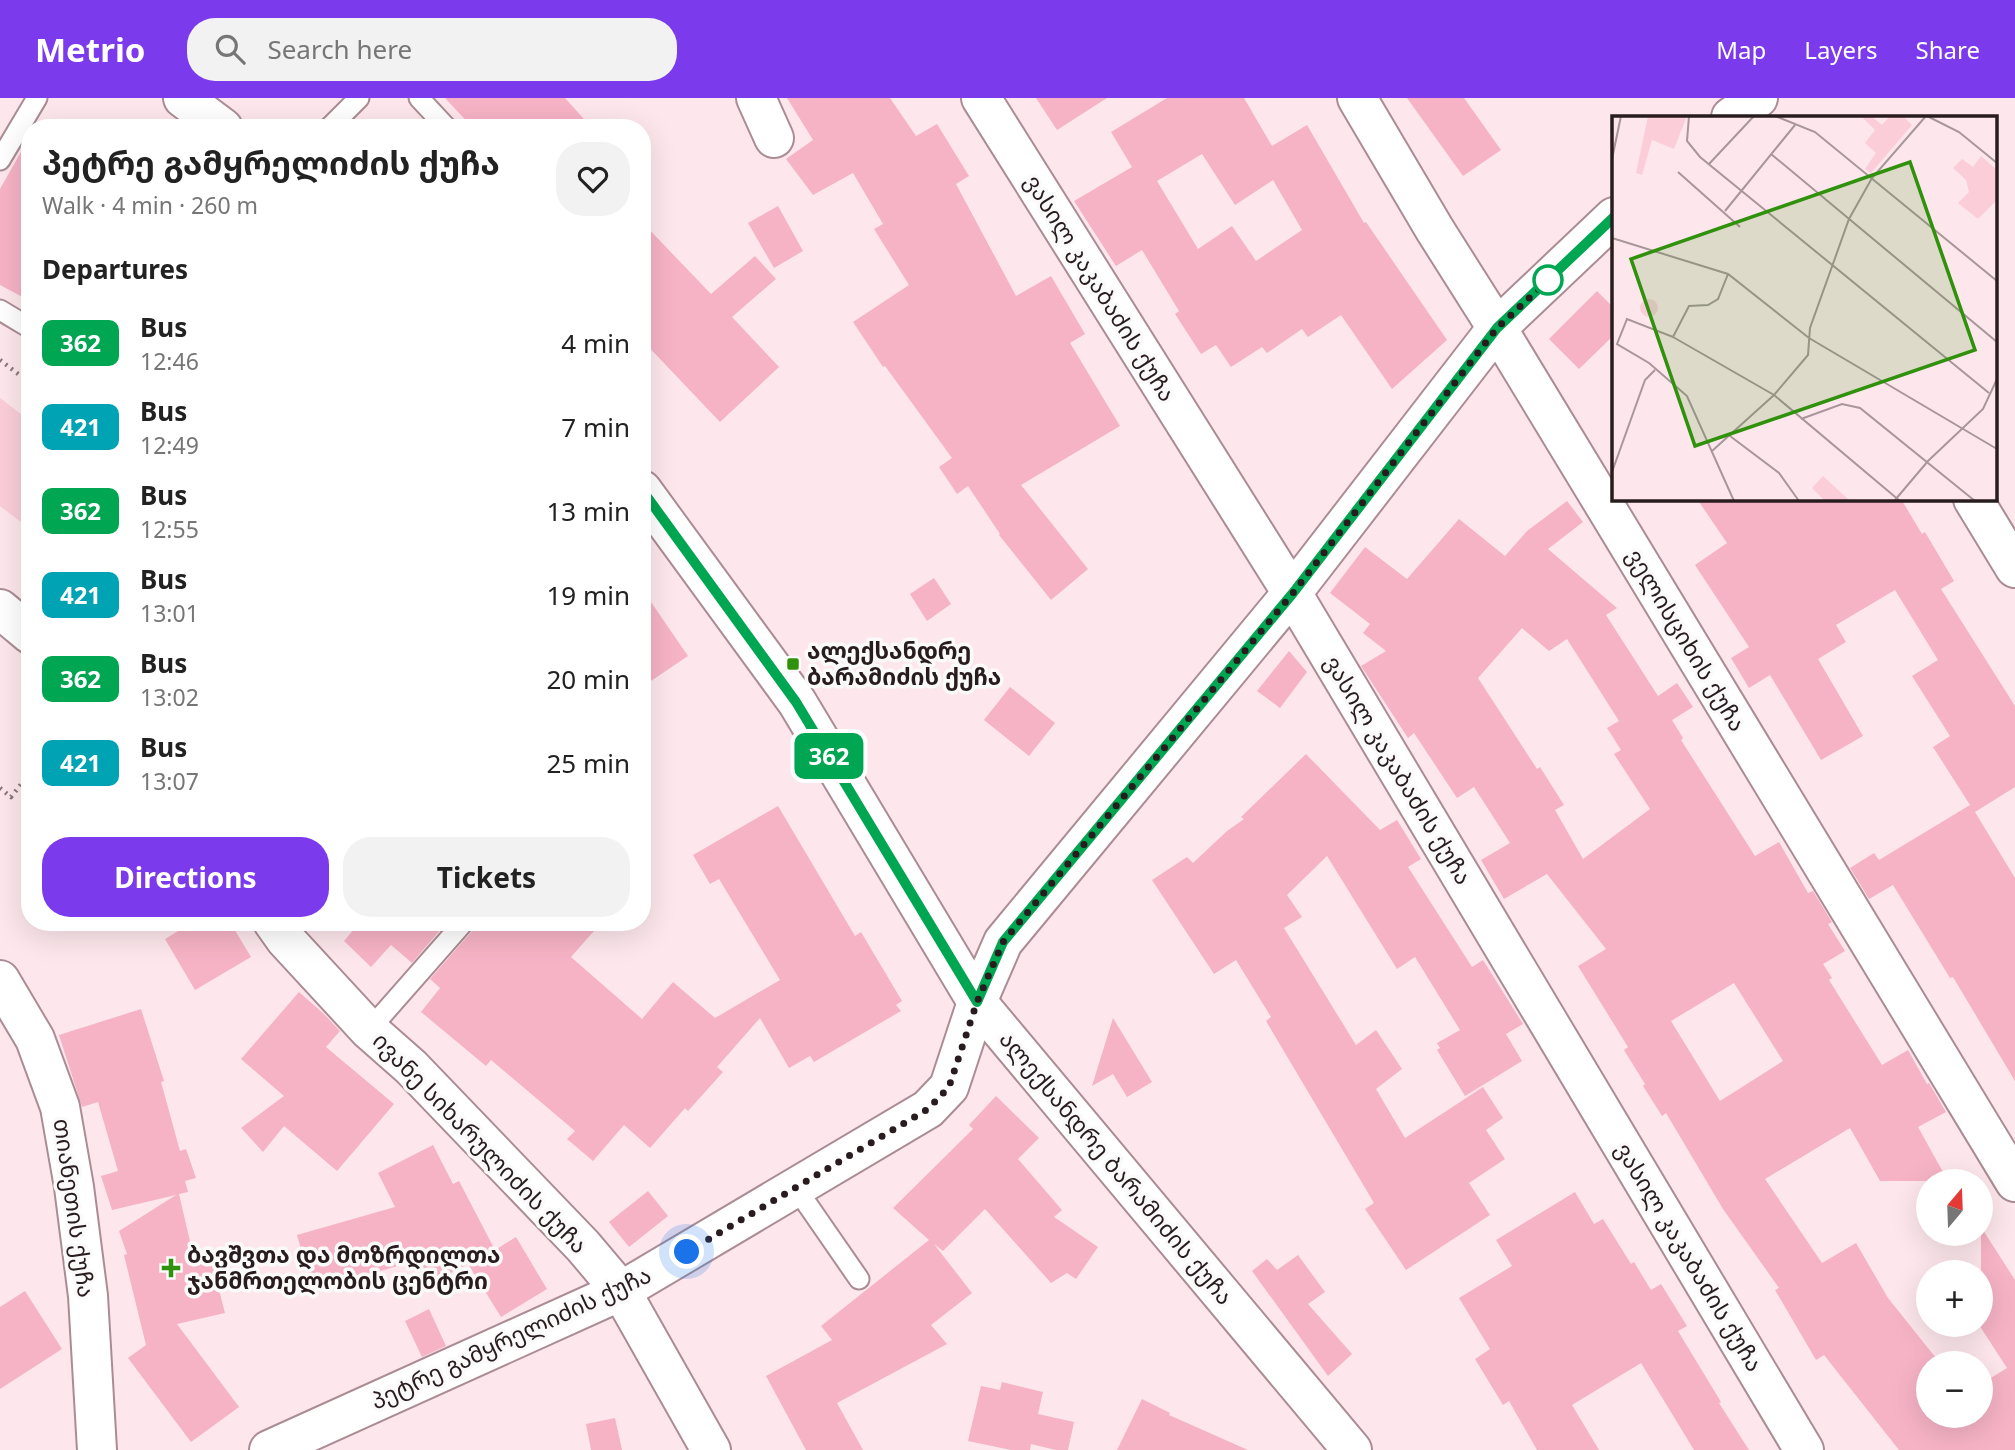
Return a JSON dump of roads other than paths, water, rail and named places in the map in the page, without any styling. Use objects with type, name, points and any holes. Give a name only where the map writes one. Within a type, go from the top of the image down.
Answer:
[{"type":"street","points":[[183,98],[211,119]]},
{"type":"street","points":[[756,98],[774,138]]},
{"type":"street","name":"ვასილ კაკაბაძის ქუჩა","points":[[981,98],[1293,593],[1804,1450]]},
{"type":"street","name":"ველისციხის ქუჩა","points":[[1357,98],[2015,1182]]},
{"type":"street","name":"პეტრე გამყრელიძის ქუჩა","points":[[269,1450],[621,1291],[928,1109],[949,1087],[977,1002],[1003,942],[1293,593],[1497,328],[1612,219]]},
{"type":"street","points":[[1974,500],[2015,568]]},
{"type":"street","name":"ალექსანდრე ბარამიძის ქუჩა","points":[[651,502],[796,702],[977,1002],[1352,1450]]},
{"type":"street","points":[[0,608],[21,626]]},
{"type":"street","name":"ივანე სიხარულიძის ქუჩა","points":[[279,931],[369,1030],[411,1067],[583,1245],[621,1291],[711,1450]]},
{"type":"street","name":"თიანეთის ქუჩა","points":[[0,980],[35,1039],[60,1107],[74,1187],[88,1296],[97,1450]]},
{"type":"lane","points":[[24,119],[37,98]]},
{"type":"lane","points":[[338,119],[359,98]]},
{"type":"lane","points":[[419,98],[439,119]]},
{"type":"lane","points":[[0,160],[21,125]]},
{"type":"lane","points":[[0,310],[21,323]]},
{"type":"lane","points":[[369,1030],[456,931]]},
{"type":"lane","points":[[796,1188],[859,1279]]},
{"type":"place","name":"ალექსანდრე ბარამიძის ქუჩა","points":[[793,664]]},
{"type":"place","name":"ბავშვთა და მოზრდილთა ჯანმრთელობის ცენტრი","points":[[171,1268]]}]
